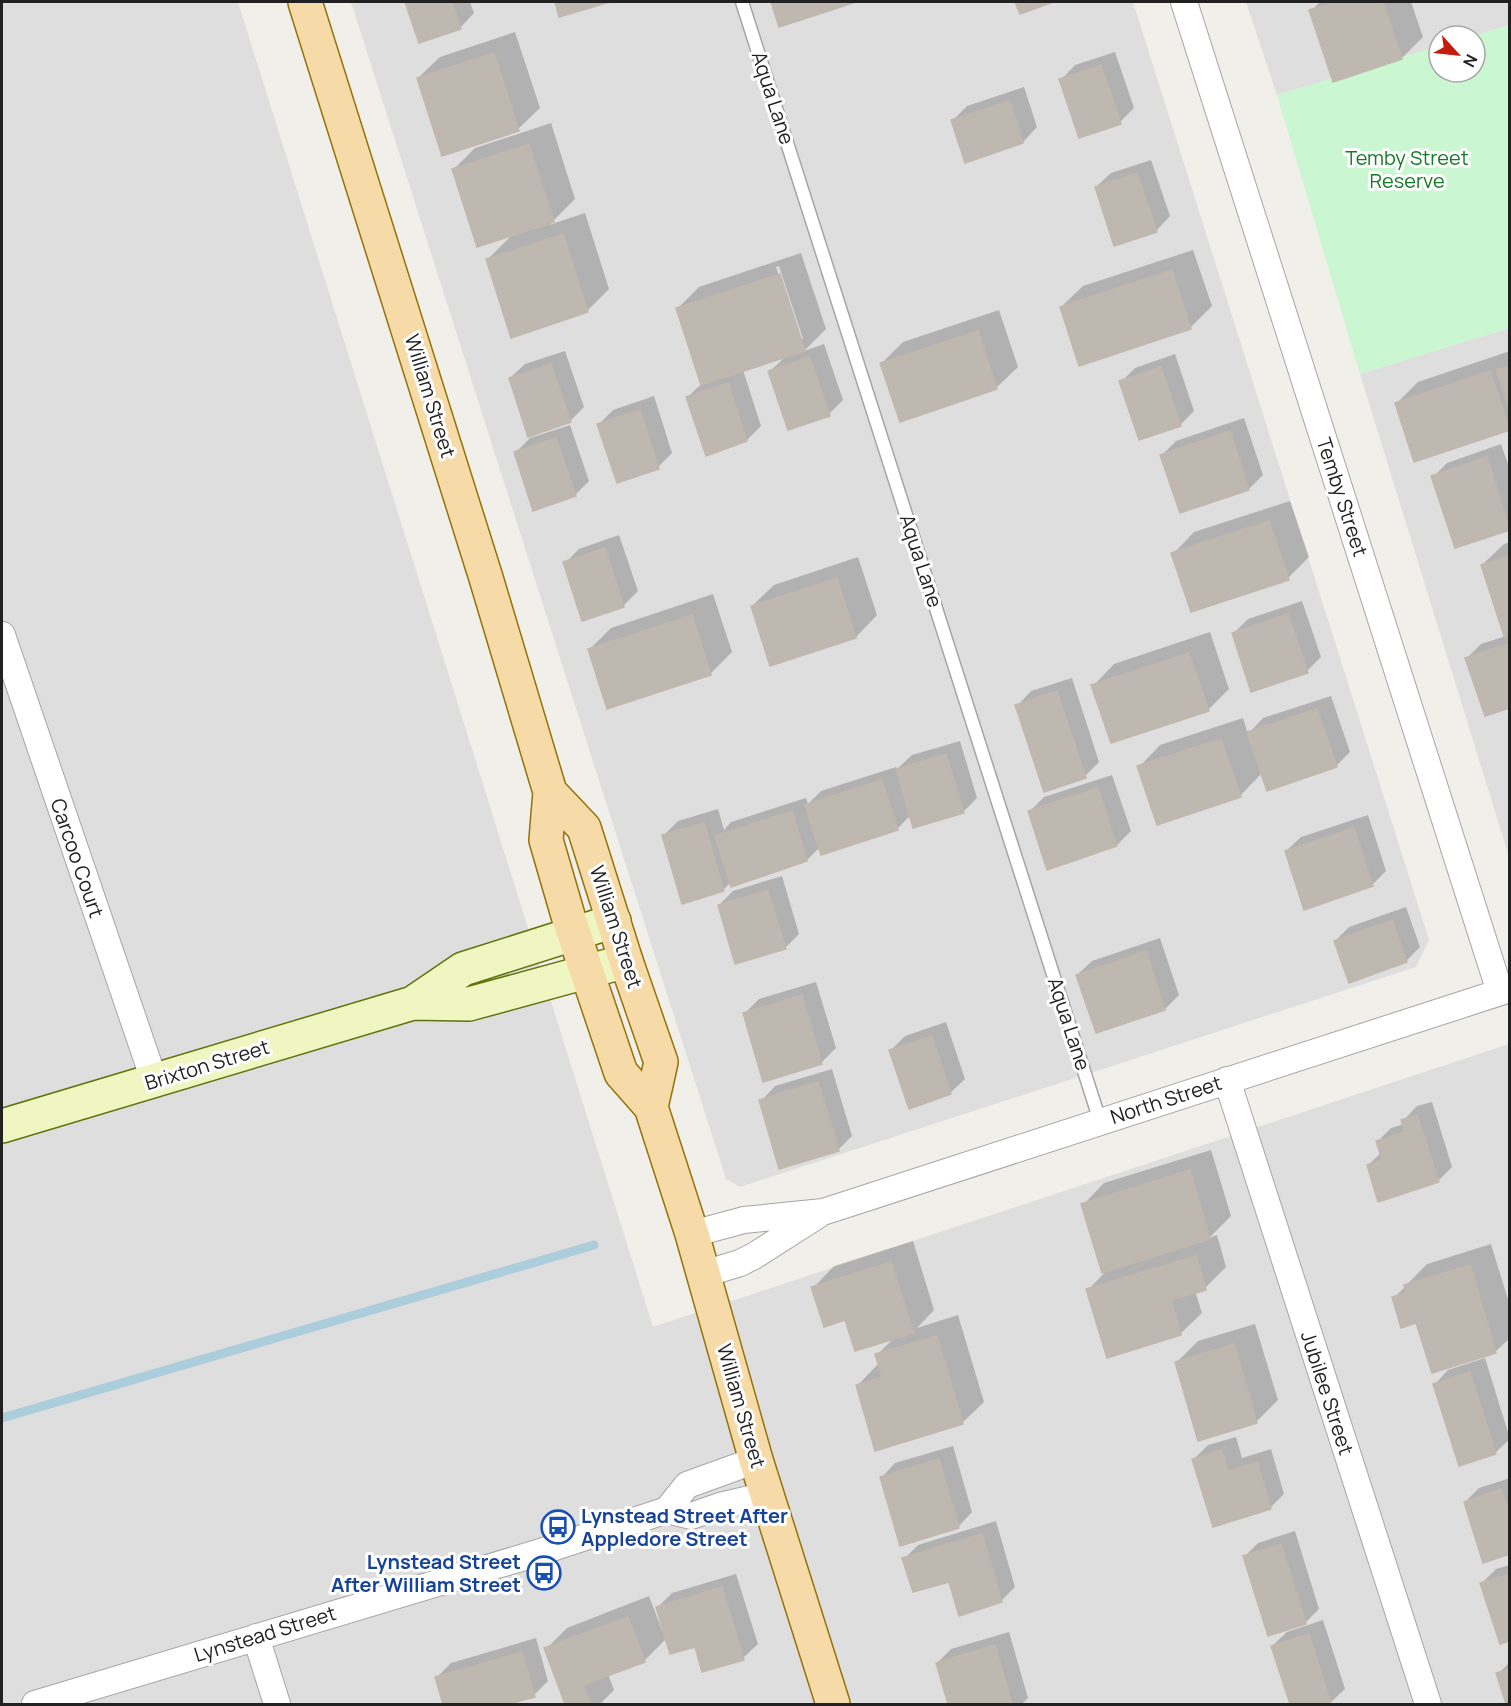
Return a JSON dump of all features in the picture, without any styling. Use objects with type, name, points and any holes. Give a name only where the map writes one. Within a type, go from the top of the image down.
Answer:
[{"type":"main road","name":"William Street","points":[[305,2],[486,578],[550,792],[546,840],[574,933],[621,1072],[651,1107],[704,1274],[756,1460],[833,1704]]},
{"type":"main road","name":"William Street","points":[[550,792],[584,828],[661,1062],[651,1107]]},
{"type":"main road","name":"Brixton Street","points":[[413,1003],[463,969],[614,921]]},
{"type":"main road","name":"Brixton Street","points":[[2,1126],[413,1003],[469,1004],[626,961]]},
{"type":"street","name":"Temby Street","points":[[1184,2],[1505,990]]},
{"type":"street","name":"Carcoo Court","points":[[2,635],[154,1080]]},
{"type":"street","name":"North Street","points":[[692,1234],[744,1220],[824,1212],[1505,990]]},
{"type":"street","name":"Jubilee Street","points":[[1227,1080],[1428,1704]]},
{"type":"street","name":"North Street","points":[[704,1274],[740,1263],[754,1256],[824,1212]]},
{"type":"street","points":[[667,1510],[687,1485],[756,1460]]},
{"type":"street","name":"Lynstead Street","points":[[35,1704],[534,1554],[667,1510],[691,1516],[720,1506],[768,1495]]},
{"type":"street","points":[[256,1636],[277,1704]]},
{"type":"lane","name":"Aqua Lane","points":[[742,2],[1100,1121]]},
{"type":"shaded area","points":[[2,2],[238,2],[653,1327],[1509,1044],[1509,1704],[2,1704]]},
{"type":"shaded area","points":[[351,2],[1133,2],[1429,940],[1416,967],[740,1187],[726,1179]]},
{"type":"shaded area","points":[[1246,2],[1509,2],[1509,25],[1487,32],[1487,24],[1427,24],[1427,50],[1277,95]]},
{"type":"shaded area","points":[[1509,328],[1509,857],[1360,374]]},
{"type":"green space","name":"Temby Street Reserve","points":[[1509,25],[1509,328],[1360,374],[1277,95],[1427,50],[1427,84],[1487,84],[1487,32]]},
{"type":"building","points":[[405,2],[452,2],[461,29],[419,43]]},
{"type":"building","points":[[555,2],[610,2],[559,17]]},
{"type":"building","points":[[771,2],[856,2],[779,27]]},
{"type":"building","points":[[1015,2],[1053,2],[1020,14]]},
{"type":"building","points":[[1336,2],[1383,2],[1402,59],[1333,82],[1309,10]]},
{"type":"building","points":[[494,53],[519,131],[442,156],[417,78]]},
{"type":"building","points":[[1101,65],[1121,124],[1079,138],[1059,79]]},
{"type":"building","points":[[1010,101],[1023,143],[965,163],[951,120]]},
{"type":"building","points":[[529,144],[554,222],[477,247],[452,169]]},
{"type":"building","points":[[1137,173],[1157,232],[1114,246],[1095,187]]},
{"type":"building","points":[[563,234],[588,312],[511,338],[486,259]]},
{"type":"building","points":[[1172,270],[1191,329],[1079,366],[1060,307]]},
{"type":"building","points":[[780,274],[805,351],[701,385],[676,308]]},
{"type":"building","points":[[978,331],[997,389],[900,422],[880,363]]},
{"type":"building","points":[[810,357],[830,416],[788,430],[768,371]]},
{"type":"building","points":[[551,364],[571,422],[528,437],[509,378]]},
{"type":"building","points":[[1510,366],[1510,410],[1496,370]]},
{"type":"building","points":[[1161,367],[1181,426],[1139,440],[1119,381]]},
{"type":"building","points":[[1490,371],[1510,430],[1414,462],[1395,403]]},
{"type":"building","points":[[728,383],[747,441],[706,456],[686,397]]},
{"type":"building","points":[[640,410],[659,469],[617,483],[597,424]]},
{"type":"building","points":[[1230,431],[1249,490],[1180,513],[1160,455]]},
{"type":"building","points":[[556,438],[576,496],[533,511],[514,452]]},
{"type":"building","points":[[1487,457],[1510,530],[1455,548],[1431,476]]},
{"type":"building","points":[[1269,521],[1289,580],[1191,612],[1171,553]]},
{"type":"building","points":[[605,548],[624,607],[582,621],[563,562]]},
{"type":"building","points":[[1510,555],[1510,635],[1504,636],[1481,565]]},
{"type":"building","points":[[837,578],[856,638],[770,666],[751,606]]},
{"type":"building","points":[[1288,614],[1308,673],[1251,692],[1232,633]]},
{"type":"building","points":[[692,615],[711,675],[607,709],[588,649]]},
{"type":"building","points":[[1510,643],[1510,708],[1485,716],[1465,658]]},
{"type":"building","points":[[1189,653],[1209,711],[1111,743],[1091,685]]},
{"type":"building","points":[[1057,691],[1086,778],[1044,792],[1015,705]]},
{"type":"building","points":[[1317,709],[1337,767],[1267,791],[1247,732]]},
{"type":"building","points":[[1221,739],[1241,797],[1157,825],[1137,766]]},
{"type":"building","points":[[946,754],[964,813],[913,828],[896,769]]},
{"type":"building","points":[[882,780],[898,830],[821,855],[805,805]]},
{"type":"building","points":[[1098,788],[1117,846],[1047,870],[1028,811]]},
{"type":"building","points":[[792,811],[807,861],[731,887],[715,836]]},
{"type":"building","points":[[704,823],[724,891],[682,904],[662,835]]},
{"type":"building","points":[[1354,828],[1373,886],[1304,910],[1285,851]]},
{"type":"building","points":[[768,890],[786,949],[735,964],[718,905]]},
{"type":"building","points":[[1392,920],[1407,962],[1349,983],[1334,941]]},
{"type":"building","points":[[1146,951],[1165,1010],[1096,1033],[1076,975]]},
{"type":"building","points":[[802,995],[822,1064],[763,1082],[743,1013]]},
{"type":"building","points":[[932,1036],[951,1094],[909,1109],[889,1050]]},
{"type":"building","points":[[818,1082],[839,1151],[779,1169],[759,1100]]},
{"type":"building","points":[[1417,1115],[1439,1182],[1378,1202],[1367,1165],[1382,1160],[1376,1141],[1405,1132],[1401,1120]]},
{"type":"building","points":[[1190,1170],[1210,1239],[1102,1273],[1081,1204]]},
{"type":"building","points":[[1196,1256],[1206,1290],[1171,1300],[1181,1335],[1107,1358],[1086,1289]]},
{"type":"building","points":[[891,1262],[914,1333],[855,1351],[845,1320],[824,1327],[811,1287]]},
{"type":"building","points":[[1470,1265],[1496,1353],[1432,1373],[1416,1323],[1401,1328],[1392,1297],[1406,1293],[1404,1285]]},
{"type":"building","points":[[937,1336],[963,1424],[875,1451],[856,1385],[882,1377],[875,1354]]},
{"type":"building","points":[[1234,1344],[1257,1423],[1198,1441],[1175,1362]]},
{"type":"building","points":[[1470,1372],[1496,1454],[1459,1466],[1433,1384]]},
{"type":"building","points":[[1222,1450],[1228,1471],[1257,1462],[1271,1509],[1213,1527],[1192,1459]]},
{"type":"building","points":[[939,1459],[959,1528],[900,1546],[880,1477]]},
{"type":"building","points":[[1501,1489],[1510,1514],[1510,1554],[1483,1563],[1464,1502]]},
{"type":"building","points":[[982,1534],[1002,1602],[959,1616],[949,1582],[913,1592],[902,1558]]},
{"type":"building","points":[[1281,1544],[1306,1624],[1268,1636],[1243,1556]]},
{"type":"building","points":[[1510,1574],[1510,1641],[1500,1644],[1480,1583]]},
{"type":"building","points":[[722,1587],[744,1660],[702,1672],[695,1647],[670,1654],[656,1607]]},
{"type":"building","points":[[628,1617],[645,1662],[583,1685],[591,1704],[565,1704],[544,1648]]},
{"type":"building","points":[[1309,1634],[1331,1704],[1290,1704],[1271,1646]]},
{"type":"building","points":[[995,1645],[1012,1704],[948,1704],[936,1663]]},
{"type":"building","points":[[522,1652],[535,1697],[509,1704],[443,1704],[435,1677]]},
{"type":"building","points":[[1510,1669],[1510,1704],[1506,1704],[1496,1673]]},
{"type":"waterway","points":[[2,1418],[594,1245]]},
{"type":"place","name":"Lynstead Street After Appledore Street","points":[[558,1527]]},
{"type":"place","name":"Lynstead Street After William Street","points":[[544,1573]]}]
